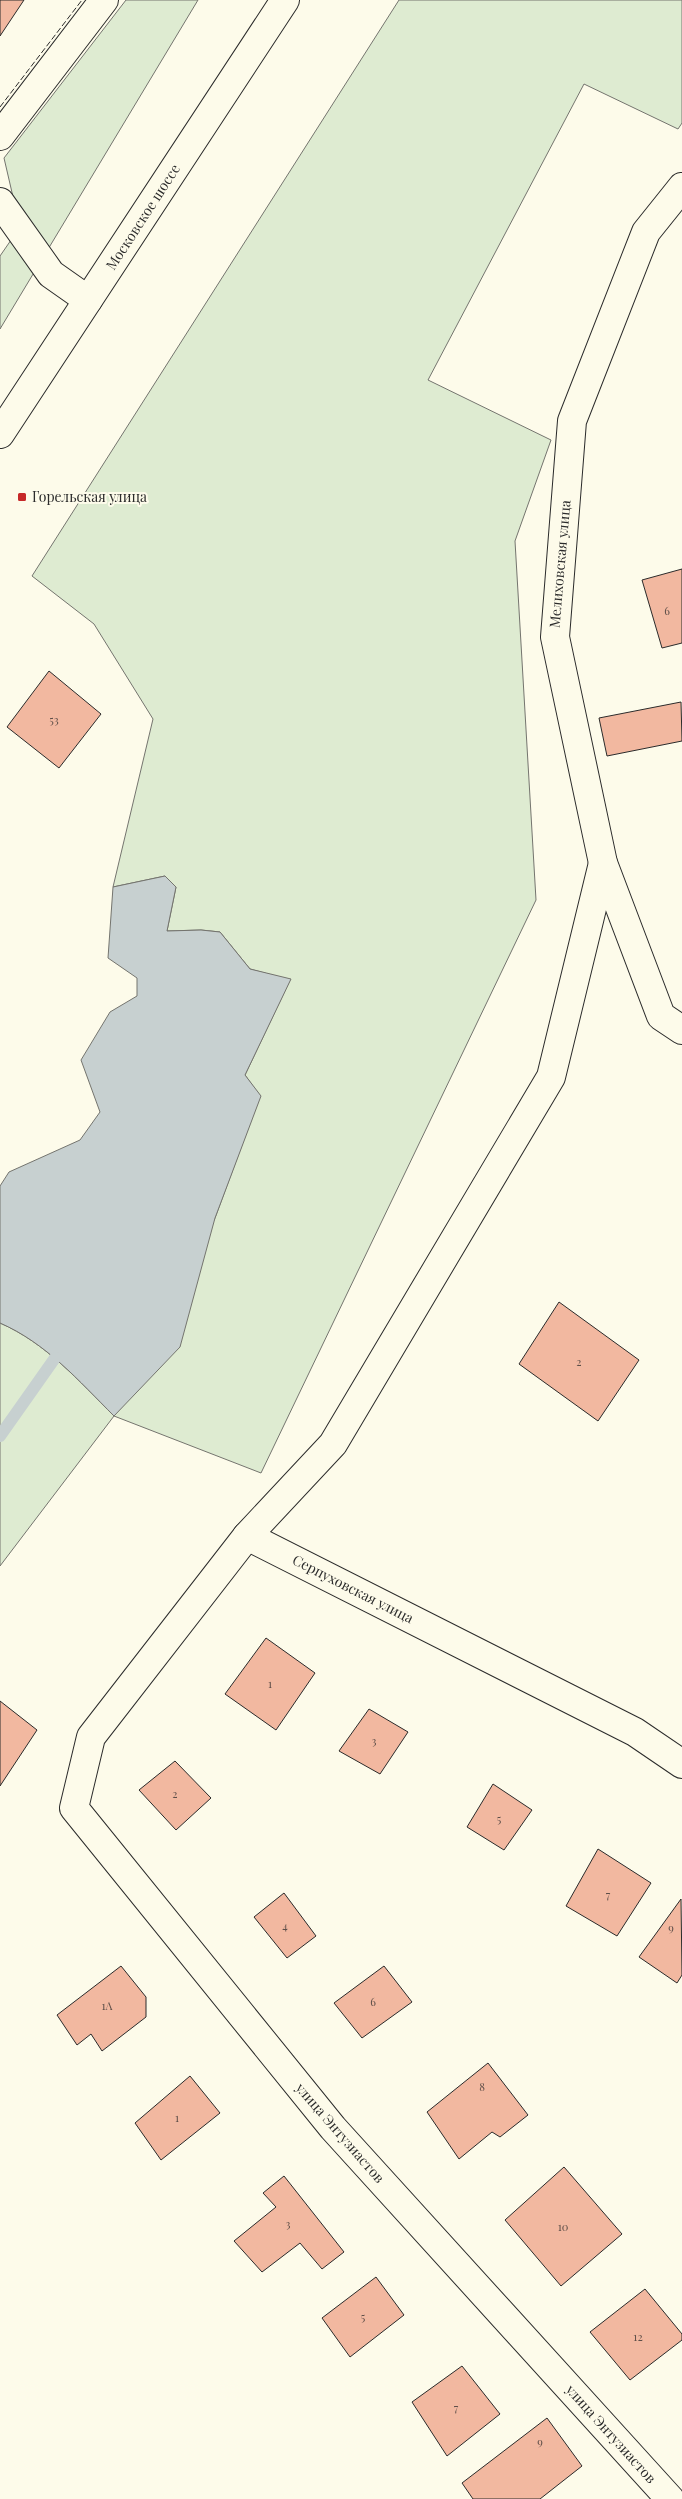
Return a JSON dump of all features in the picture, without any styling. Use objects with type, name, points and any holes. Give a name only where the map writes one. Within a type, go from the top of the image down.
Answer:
[{"type":"street","points":[[0,136],[104,0]]},
{"type":"street","name":"Московское шоссе","points":[[0,434],[284,1]]},
{"type":"street","name":"Мелиховская улица","points":[[682,187],[646,232],[572,421],[555,637],[603,863],[661,1016],[682,1030]]},
{"type":"street","points":[[0,202],[51,274],[88,300]]},
{"type":"street","points":[[247,1536],[333,1444],[551,1077],[603,863]]},
{"type":"street","name":"улица Энтузиастов","points":[[247,1536],[92,1737],[74,1808],[333,2128],[670,2499]]},
{"type":"street","name":"Серпуховская улица","points":[[247,1536],[634,1732],[682,1764]]},
{"type":"green space","points":[[126,0],[198,0],[0,329],[0,256],[20,227],[4,158]]},
{"type":"green space","points":[[399,0],[682,0],[682,123],[678,129],[584,84],[428,380],[551,440],[515,541],[536,900],[261,1473],[114,1416],[215,1218],[260,1096],[245,1075],[290,980],[250,969],[220,932],[201,930],[167,931],[176,887],[165,876],[113,887],[153,719],[94,624],[32,576]]},
{"type":"green space","points":[[0,1323],[17,1331],[47,1352],[75,1376],[114,1416],[0,1566]]},
{"type":"shaded area","points":[[165,876],[176,887],[167,931],[201,930],[220,932],[250,969],[291,979],[245,1075],[261,1096],[215,1218],[180,1347],[114,1416],[75,1376],[47,1352],[17,1331],[0,1323],[0,1186],[9,1172],[80,1140],[100,1112],[81,1060],[110,1012],[137,996],[137,978],[108,958],[113,887]]},
{"type":"building","points":[[0,0],[24,0],[0,36]]},
{"type":"building","points":[[682,569],[682,643],[662,648],[642,580]]},
{"type":"building","points":[[49,671],[101,714],[59,768],[7,727]]},
{"type":"building","points":[[681,702],[682,741],[607,756],[599,718]]},
{"type":"building","points":[[559,1302],[639,1360],[598,1421],[519,1364]]},
{"type":"building","points":[[266,1638],[315,1673],[276,1730],[225,1694]]},
{"type":"building","points":[[0,1701],[37,1730],[0,1786]]},
{"type":"building","points":[[369,1709],[408,1732],[380,1774],[339,1751]]},
{"type":"building","points":[[175,1761],[211,1798],[176,1830],[139,1790]]},
{"type":"building","points":[[493,1784],[532,1810],[504,1850],[467,1827]]},
{"type":"building","points":[[598,1849],[651,1883],[617,1936],[566,1906]]},
{"type":"building","points":[[284,1893],[316,1936],[287,1958],[254,1917]]},
{"type":"building","points":[[681,1899],[682,1975],[677,1983],[639,1957]]},
{"type":"building","points":[[121,1966],[146,1997],[146,2017],[102,2051],[91,2034],[77,2045],[57,2015]]},
{"type":"building","points":[[384,1966],[412,2002],[362,2038],[334,2003]]},
{"type":"building","points":[[488,2063],[528,2115],[500,2137],[492,2132],[459,2159],[427,2112]]},
{"type":"building","points":[[190,2076],[220,2113],[161,2160],[135,2123]]},
{"type":"building","points":[[564,2167],[622,2234],[561,2286],[505,2220]]},
{"type":"building","points":[[284,2176],[344,2252],[322,2269],[300,2243],[262,2272],[234,2241],[276,2207],[263,2193]]},
{"type":"building","points":[[376,2277],[404,2315],[350,2357],[322,2318]]},
{"type":"building","points":[[645,2289],[682,2334],[682,2340],[630,2380],[590,2332]]},
{"type":"building","points":[[462,2366],[500,2414],[447,2456],[412,2402]]},
{"type":"building","points":[[547,2418],[582,2466],[540,2499],[473,2499],[462,2483]]},
{"type":"waterway","points":[[0,1436],[55,1358]]},
{"type":"fence","points":[[0,107],[82,0]]},
{"type":"place","name":"Горельская улица","points":[[22,497]]}]
